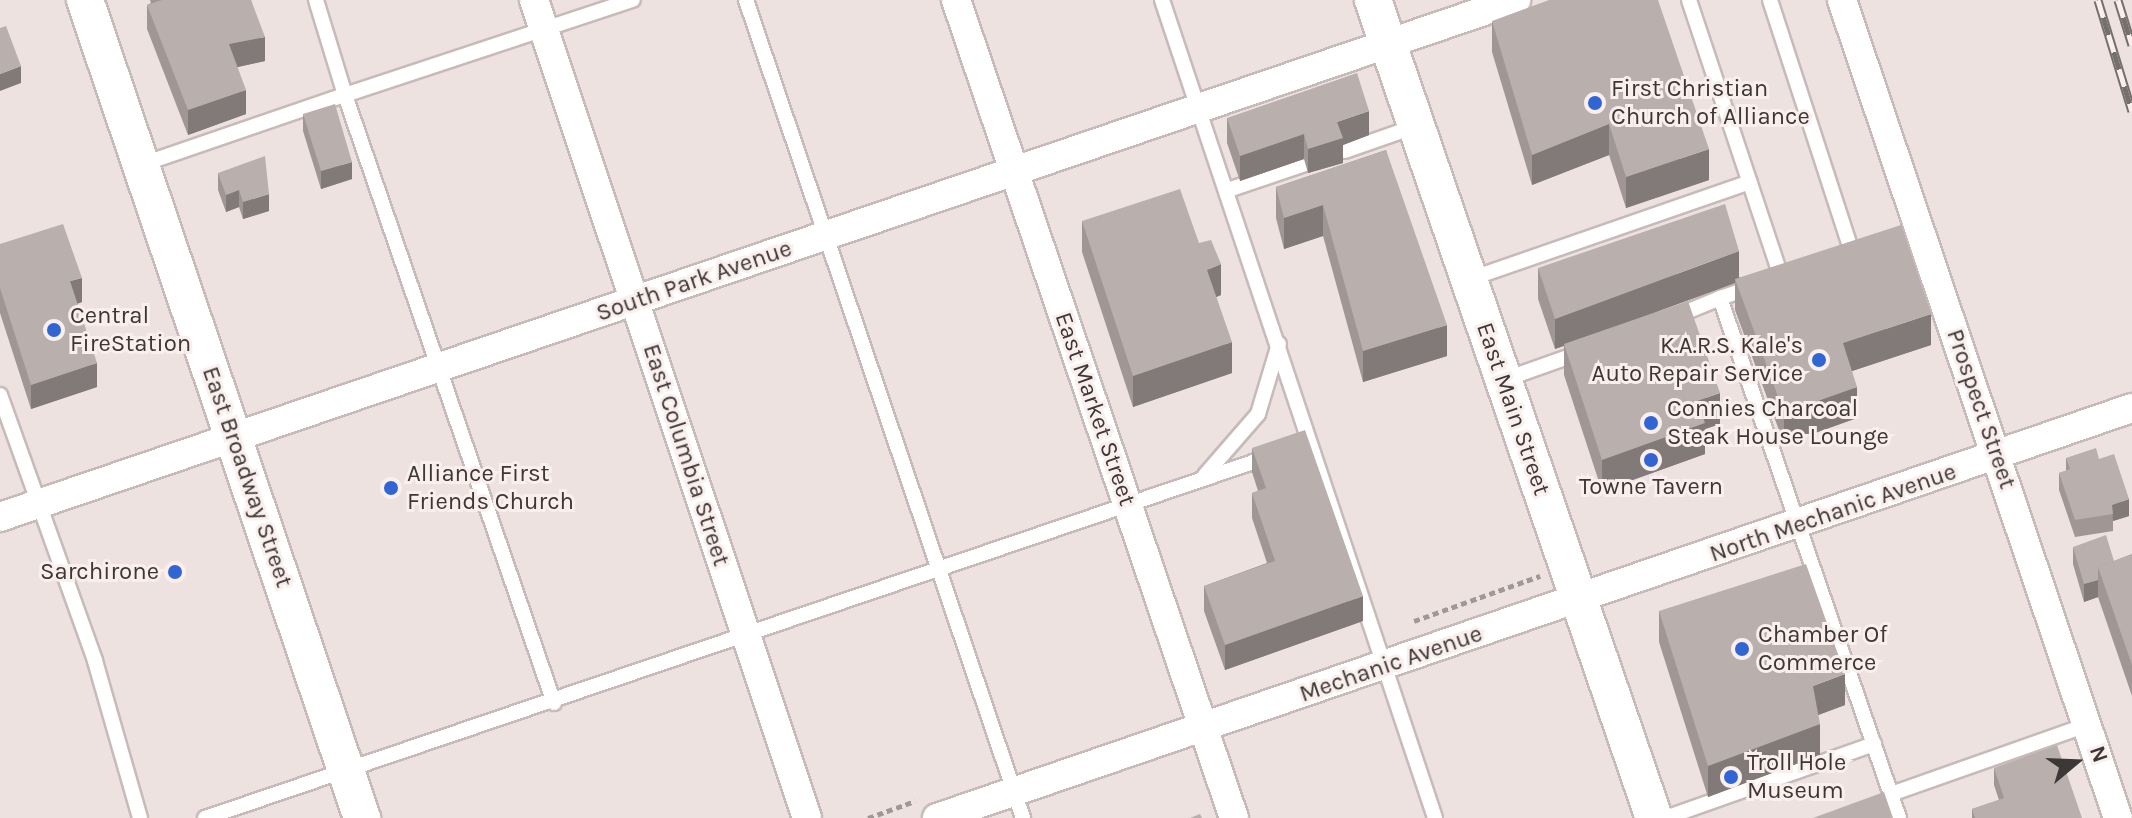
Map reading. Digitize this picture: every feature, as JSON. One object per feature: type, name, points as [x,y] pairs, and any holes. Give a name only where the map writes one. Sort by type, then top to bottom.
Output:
[{"type":"street","name":"East Broadway Street","points":[[85,0],[362,818]]},
{"type":"street","name":"East Columbia Street","points":[[534,0],[807,818]]},
{"type":"street","name":"East Market Street","points":[[956,0],[1234,818]]},
{"type":"street","name":"East Main Street","points":[[1373,0],[1654,818]]},
{"type":"street","name":"South Park Avenue","points":[[0,517],[1516,0]]},
{"type":"street","name":"Prospect Street","points":[[1842,0],[1915,235],[1997,456],[2118,818]]},
{"type":"street","name":"North Mechanic Avenue","points":[[1579,600],[2132,408]]},
{"type":"street","name":"Mechanic Avenue","points":[[937,818],[1018,805],[1204,729],[1579,600]]},
{"type":"lane","points":[[316,0],[436,369],[554,703]]},
{"type":"lane","points":[[139,165],[633,0]]},
{"type":"lane","points":[[746,0],[1018,805]]},
{"type":"lane","points":[[1162,0],[1314,441],[1435,818]]},
{"type":"lane","points":[[1665,321],[1788,275],[1750,182],[1689,0]]},
{"type":"lane","points":[[1770,0],[1853,255]]},
{"type":"lane","points":[[1345,151],[1417,126]]},
{"type":"lane","points":[[1228,190],[1311,162]]},
{"type":"lane","points":[[1469,279],[1750,182]]},
{"type":"lane","points":[[1720,298],[1899,818]]},
{"type":"lane","points":[[1199,481],[1258,414],[1280,342]]},
{"type":"lane","points":[[1503,380],[1592,348]]},
{"type":"lane","points":[[0,395],[95,661],[140,818]]},
{"type":"lane","points":[[205,818],[554,703],[745,634],[1314,441]]},
{"type":"lane","points":[[1891,794],[2087,725]]},
{"type":"lane","points":[[1665,818],[1874,744]]},
{"type":"building","points":[[162,0],[251,0],[265,37],[229,44],[246,90],[188,110],[147,5]]},
{"type":"building","name":"First Christian Church of Alliance","points":[[1549,0],[1658,0],[1709,149],[1626,177],[1609,124],[1532,155],[1492,21]]},
{"type":"building","points":[[6,26],[21,66],[0,74],[0,28]]},
{"type":"building","points":[[1357,73],[1369,111],[1337,122],[1343,138],[1308,149],[1304,134],[1240,156],[1227,118]]},
{"type":"building","points":[[335,104],[352,162],[321,171],[303,114]]},
{"type":"building","points":[[1386,150],[1447,325],[1363,351],[1323,205],[1284,218],[1276,187]]},
{"type":"building","points":[[265,156],[269,194],[243,202],[239,190],[226,195],[218,173]]},
{"type":"building","points":[[1180,189],[1199,243],[1211,240],[1221,264],[1207,270],[1232,342],[1133,376],[1082,221]]},
{"type":"building","points":[[1725,204],[1739,251],[1555,319],[1538,268]]},
{"type":"building","points":[[63,224],[82,278],[70,281],[97,363],[31,385],[0,288],[0,244]]},
{"type":"building","name":"K.A.R.S. Kale's Auto Repair Service","points":[[1901,225],[1931,314],[1843,343],[1857,387],[1784,413],[1735,279]]},
{"type":"building","points":[[1688,301],[1720,393],[1697,401],[1705,423],[1602,460],[1564,344]]},
{"type":"building","points":[[1305,430],[1363,596],[1225,645],[1204,586],[1275,561],[1252,493],[1266,488],[1252,448]]},
{"type":"building","points":[[2096,448],[2099,459],[2114,454],[2129,499],[2112,505],[2113,514],[2075,520],[2059,473],[2070,469],[2066,458]]},
{"type":"building","points":[[2106,535],[2114,561],[2098,567],[2098,580],[2084,584],[2073,547]]},
{"type":"building","points":[[2132,554],[2132,665],[2098,567]]},
{"type":"building","points":[[1806,564],[1845,674],[1813,686],[1820,724],[1708,766],[1659,611]]},
{"type":"building","points":[[2057,745],[2082,818],[1975,818],[1972,809],[2004,798],[1994,768]]},
{"type":"building","points":[[1884,792],[1893,818],[1813,818]]},
{"type":"railway","points":[[2098,0],[2132,111]]},
{"type":"railway","points":[[2118,0],[2132,45]]},
{"type":"place","name":"First Christian Church of Alliance","points":[[1595,103]]},
{"type":"place","name":"Central FireStation","points":[[54,330]]},
{"type":"place","name":"K.A.R.S. Kale's Auto Repair Service","points":[[1819,360]]},
{"type":"place","name":"Connies Charcoal Steak House Lounge","points":[[1651,423]]},
{"type":"place","name":"Towne Tavern","points":[[1651,460]]},
{"type":"place","name":"Alliance First Friends Church","points":[[391,488]]},
{"type":"place","name":"Sarchirone","points":[[175,572]]},
{"type":"place","name":"Chamber Of Commerce","points":[[1742,649]]},
{"type":"place","name":"Troll Hole Museum","points":[[1731,777]]}]
